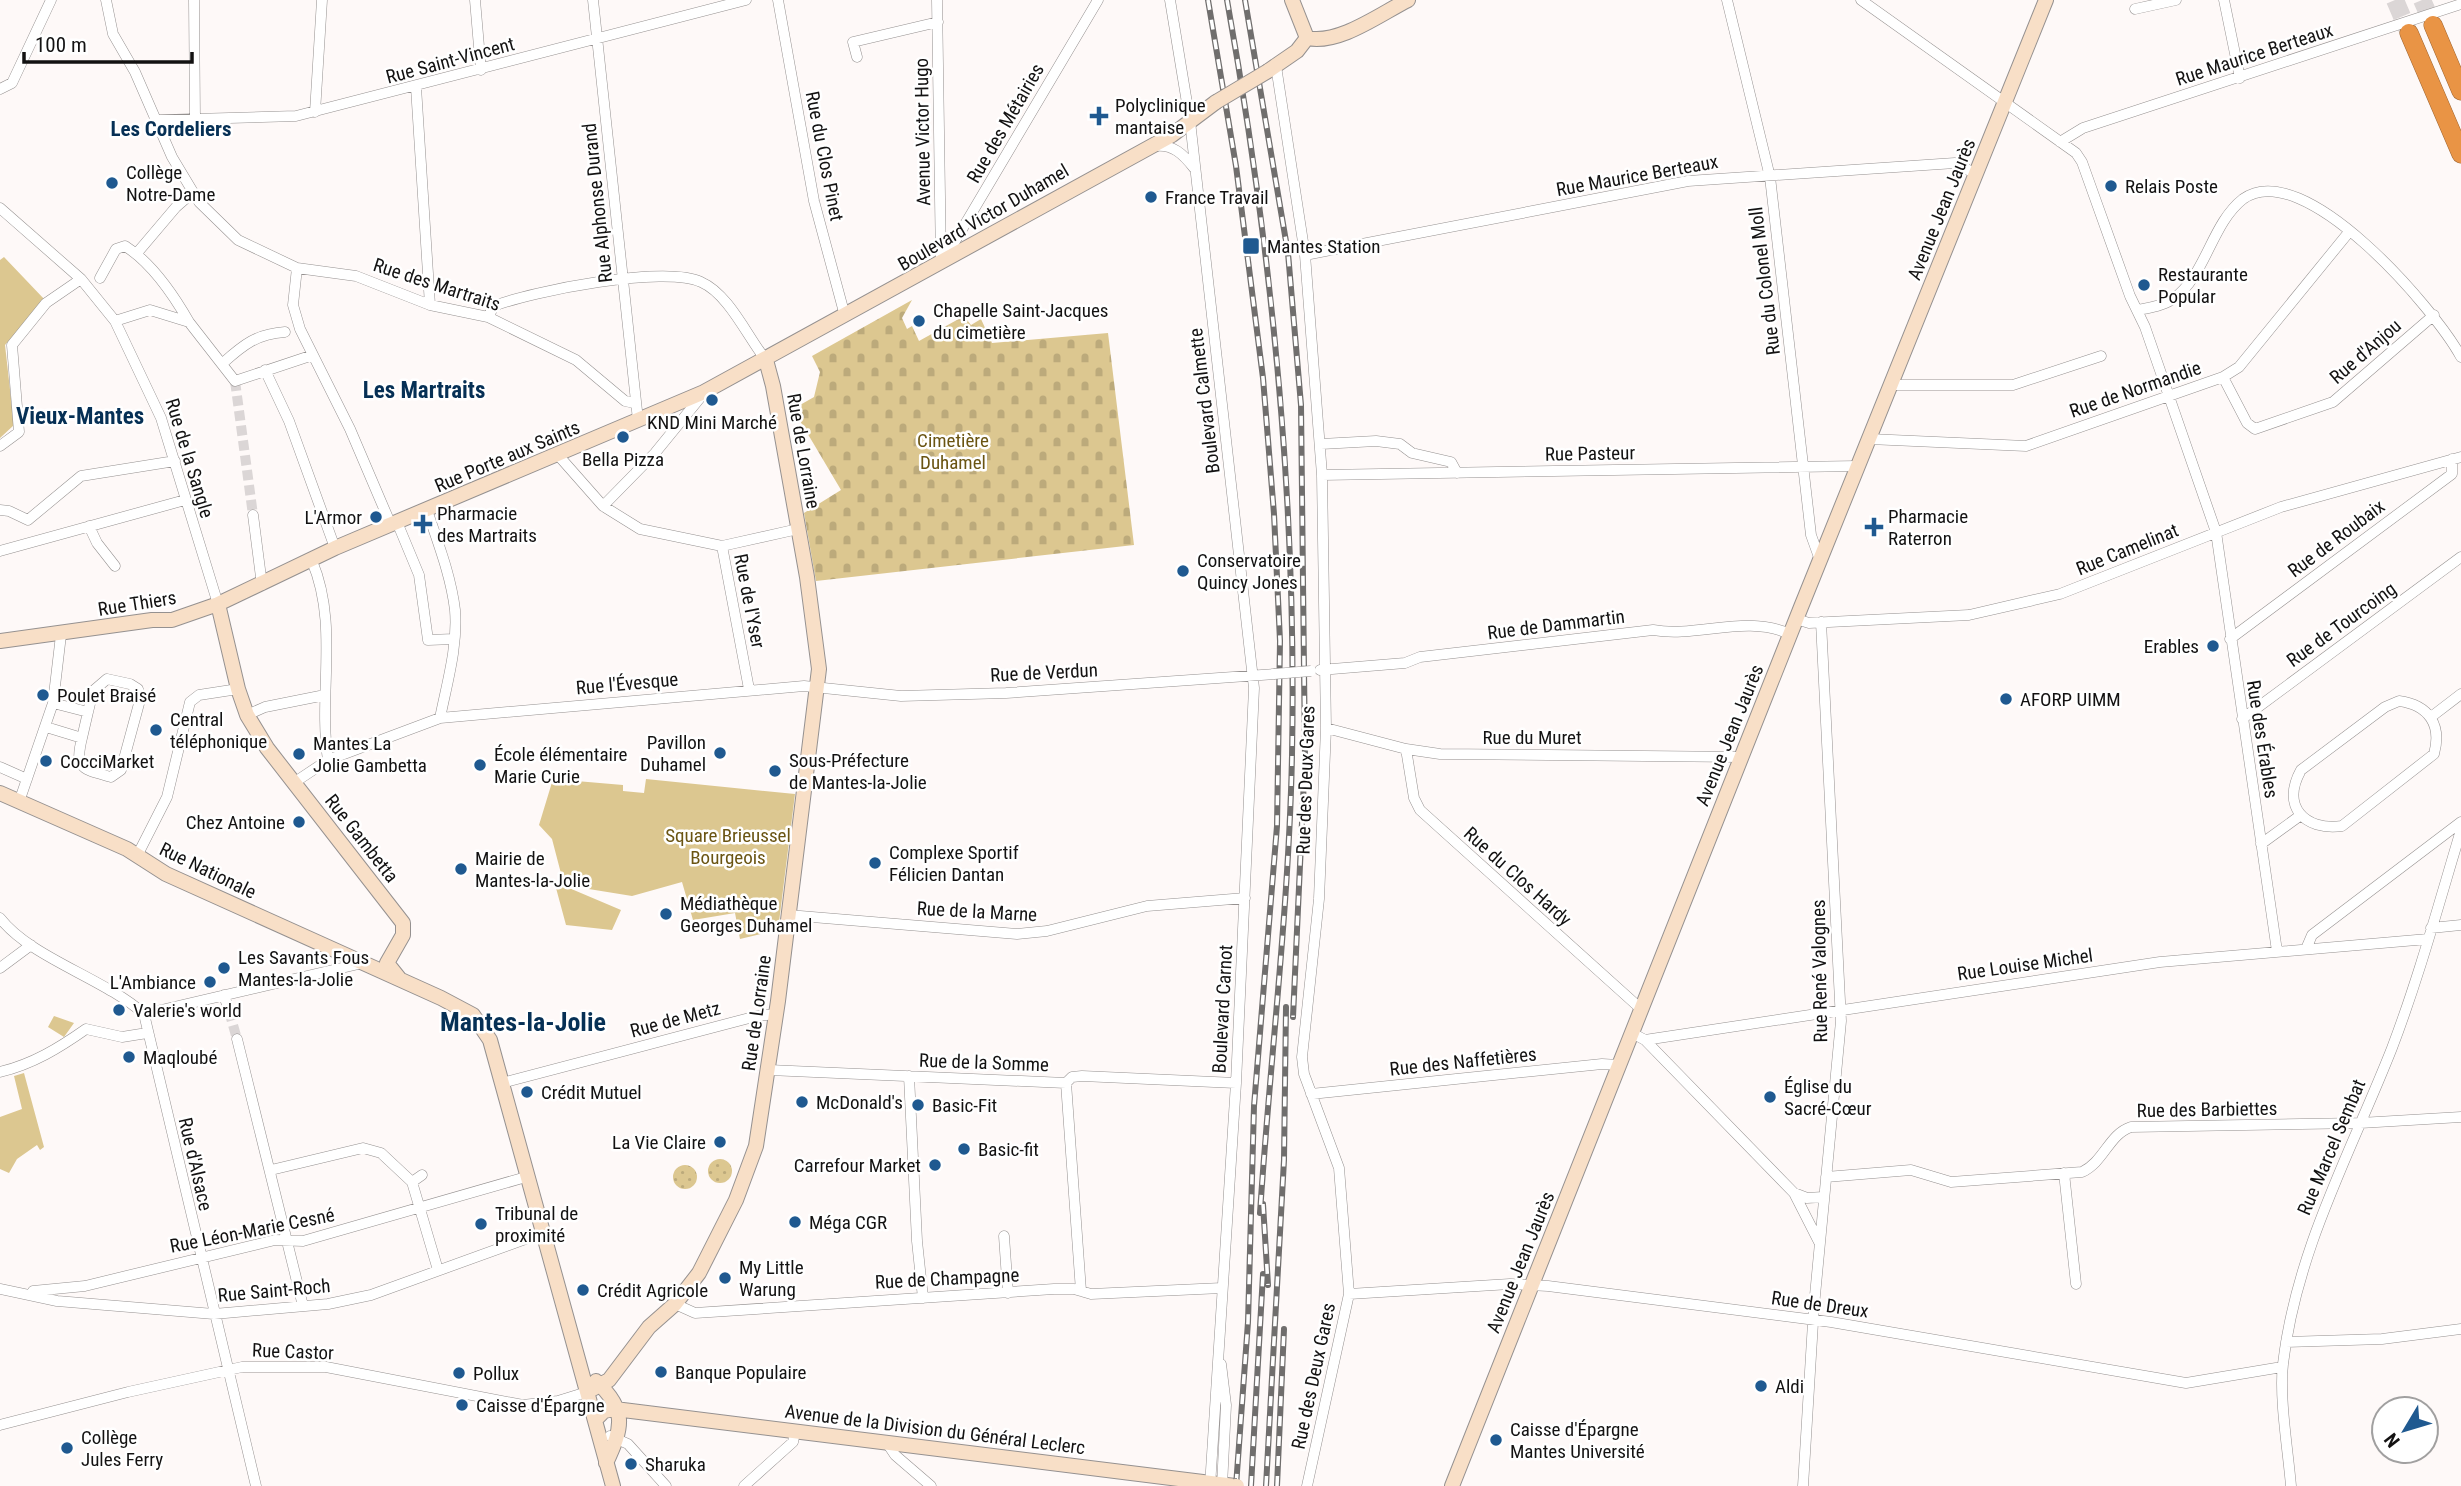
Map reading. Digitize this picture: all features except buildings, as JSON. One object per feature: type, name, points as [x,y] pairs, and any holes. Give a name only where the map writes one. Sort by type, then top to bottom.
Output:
[{"type":"highway","points":[[2433,25],[2461,91]]},
{"type":"highway","points":[[2409,33],[2461,154]]},
{"type":"main road","points":[[1292,0],[1305,31],[1316,40],[1334,36],[1408,0]]},
{"type":"main road","points":[[1301,0],[1305,31]]},
{"type":"main road","name":"Avenue Jean Jaurès","points":[[1452,1486],[1619,1065],[1638,1036],[1641,1009],[2046,0]]},
{"type":"main road","name":"Boulevard Victor Duhamel","points":[[766,360],[1151,146],[1297,51],[1305,31]]},
{"type":"main road","name":"Rue Porte aux Saints","points":[[262,585],[335,548],[705,392],[766,360]]},
{"type":"main road","name":"Rue de Lorraine","points":[[587,1392],[614,1400],[649,1327],[676,1304],[711,1252],[746,1176],[755,1146],[769,1070],[819,669],[774,386],[766,360]]},
{"type":"main road","name":"Rue Thiers","points":[[0,641],[61,635],[152,620],[172,620],[262,585]]},
{"type":"main road","name":"Rue Gambetta","points":[[218,604],[238,689],[247,715],[267,748],[403,923],[402,935],[387,963]]},
{"type":"main road","name":"Rue Nationale","points":[[0,793],[138,856],[166,874],[400,979],[473,1016],[490,1040],[609,1478]]},
{"type":"main road","points":[[366,964],[387,963],[400,979]]},
{"type":"main road","points":[[578,1362],[614,1400],[618,1439],[609,1478]]},
{"type":"main road","name":"Avenue de la Division du Général Leclerc","points":[[596,1426],[606,1423],[614,1400],[795,1432],[1223,1485]]},
{"type":"street","points":[[0,89],[12,83],[51,0]]},
{"type":"street","name":"Rue des Martraits","points":[[106,0],[113,34],[158,120],[172,157],[192,193],[238,240],[297,268],[356,276],[430,305],[488,317],[576,360],[625,401],[634,402]]},
{"type":"street","points":[[194,0],[195,119]]},
{"type":"street","points":[[315,112],[322,0]]},
{"type":"street","points":[[475,0],[481,70]]},
{"type":"street","name":"Rue Alphonse Durand","points":[[593,0],[638,420]]},
{"type":"street","name":"Rue Saint-Vincent","points":[[158,120],[296,116],[746,0]]},
{"type":"street","name":"Rue du Clos Pinet","points":[[778,0],[814,201],[845,316]]},
{"type":"street","name":"Avenue Victor Hugo","points":[[937,0],[941,264]]},
{"type":"street","name":"Rue des Métairies","points":[[941,264],[1098,0]]},
{"type":"street","name":"Boulevard Calmette","points":[[1170,0],[1190,121],[1253,676]]},
{"type":"street","name":"Rue du Colonel Moll","points":[[1727,0],[1770,177],[1811,535],[1820,560]]},
{"type":"street","name":"Rue des Érables","points":[[1861,0],[2076,153],[2082,162],[2169,395],[2216,532],[2277,951]]},
{"type":"street","points":[[2135,9],[2176,0]]},
{"type":"street","points":[[2224,0],[2240,78]]},
{"type":"street","name":"Rue Maurice Berteaux","points":[[2060,142],[2083,128],[2461,4]]},
{"type":"street","points":[[857,57],[853,42],[938,22]]},
{"type":"street","name":"Rue des Deux Gares","points":[[1272,68],[1305,255],[1322,475],[1326,728],[1319,898],[1302,1057],[1311,1094],[1339,1168],[1349,1294],[1307,1486]]},
{"type":"street","points":[[416,87],[430,305]]},
{"type":"street","points":[[1151,146],[1166,145],[1194,168]]},
{"type":"street","name":"Rue Maurice Berteaux","points":[[1305,255],[1688,181],[1955,163],[1976,174]]},
{"type":"street","points":[[2137,310],[2172,300],[2186,284],[2232,209],[2250,195],[2269,191],[2286,192],[2349,232],[2396,271],[2434,315],[2461,357]]},
{"type":"street","points":[[137,253],[176,207],[192,193]]},
{"type":"street","name":"Rue de la Sangle","points":[[0,208],[81,279],[115,321],[153,398],[218,604]]},
{"type":"street","points":[[940,225],[950,230],[963,228]]},
{"type":"street","name":"Rue de Normandie","points":[[1869,439],[2026,446],[2223,377],[2239,367],[2349,232]]},
{"type":"street","points":[[100,278],[116,250],[125,246],[137,253],[176,300],[189,322],[223,363],[234,381],[313,355]]},
{"type":"street","points":[[297,268],[293,305],[313,355],[419,575],[428,640],[454,639]]},
{"type":"street","points":[[488,317],[494,306],[560,287],[674,277],[701,281],[741,322],[766,360]]},
{"type":"street","points":[[0,446],[19,432],[12,345],[46,303],[81,279]]},
{"type":"street","points":[[115,321],[150,310],[189,322]]},
{"type":"street","name":"Rue d'Anjou","points":[[2223,377],[2247,423],[2255,429],[2333,402],[2434,315]]},
{"type":"street","points":[[223,363],[248,340],[266,333],[285,332]]},
{"type":"street","points":[[1891,385],[2013,385],[2101,356]]},
{"type":"street","points":[[265,370],[289,421],[335,548]]},
{"type":"street","points":[[603,506],[640,470],[705,392]]},
{"type":"street","points":[[1321,444],[1376,440],[1400,444],[1412,453],[1451,462],[1457,474]]},
{"type":"street","name":"Rue de l'Yser","points":[[558,455],[603,506],[640,529],[722,546],[749,690]]},
{"type":"street","name":"Rue Camelinat","points":[[1796,619],[1806,623],[1969,615],[2060,594],[2216,532],[2344,487],[2457,458]]},
{"type":"street","name":"Rue de Roubaix","points":[[2230,639],[2452,474],[2457,458]]},
{"type":"street","points":[[0,510],[9,510],[28,520],[81,477],[175,461]]},
{"type":"street","name":"Rue Pasteur","points":[[1322,475],[1858,466]]},
{"type":"street","points":[[0,551],[185,500]]},
{"type":"street","points":[[427,510],[446,566],[455,611],[454,639],[440,718]]},
{"type":"street","points":[[253,515],[262,585]]},
{"type":"street","points":[[89,526],[97,543],[115,566]]},
{"type":"street","points":[[722,546],[798,529]]},
{"type":"street","name":"Rue de Tourcoing","points":[[2242,719],[2461,557]]},
{"type":"street","points":[[312,561],[326,604],[324,734],[328,760]]},
{"type":"street","name":"Rue René Valognes","points":[[1803,1486],[1819,1243],[1841,1009],[1821,622]]},
{"type":"street","name":"Rue de Dammartin","points":[[1311,671],[1405,663],[1420,657],[1653,630],[1665,632],[1720,625],[1765,626],[1790,634]]},
{"type":"street","points":[[19,802],[53,703],[61,635]]},
{"type":"street","name":"Rue de Verdun","points":[[817,688],[901,696],[1006,693],[1311,671]]},
{"type":"street","name":"Boulevard Carnot","points":[[1223,1485],[1218,1343],[1236,1083],[1253,676]]},
{"type":"street","points":[[107,679],[130,684],[138,689],[140,700],[117,775],[111,777],[85,769],[77,756],[88,712],[93,691],[107,679]]},
{"type":"street","name":"Rue l'Évesque","points":[[295,782],[328,760],[440,718],[749,690],[817,688]]},
{"type":"street","points":[[138,856],[167,797],[190,702],[199,695],[238,689]]},
{"type":"street","points":[[2431,717],[2461,694]]},
{"type":"street","points":[[247,715],[265,708],[326,695]]},
{"type":"street","points":[[2399,701],[2413,703],[2431,717],[2437,727],[2438,742],[2434,754],[2425,764],[2342,825],[2324,828],[2309,823],[2301,815],[2293,797],[2294,782],[2301,770],[2364,723],[2399,701]]},
{"type":"street","points":[[53,703],[88,712]]},
{"type":"street","points":[[46,727],[82,738]]},
{"type":"street","name":"Rue du Muret","points":[[1326,728],[1406,749],[1440,754],[1741,757]]},
{"type":"street","name":"Rue du Clos Hardy","points":[[1406,749],[1414,798],[1420,810],[1641,1009]]},
{"type":"street","points":[[0,767],[27,779]]},
{"type":"street","points":[[2261,844],[2301,815]]},
{"type":"street","points":[[2306,949],[2312,935],[2461,822]]},
{"type":"street","name":"Rue Marcel Sembat","points":[[2291,1486],[2282,1367],[2313,1236],[2392,1049],[2461,830]]},
{"type":"street","name":"Rue de la Marne","points":[[788,915],[1017,934],[1047,931],[1147,906],[1245,898]]},
{"type":"street","points":[[0,918],[31,945],[68,965],[144,1014],[366,964]]},
{"type":"street","name":"Rue Louise Michel","points":[[1638,1036],[2160,962],[2306,949],[2429,934],[2461,925]]},
{"type":"street","points":[[0,968],[31,945]]},
{"type":"street","points":[[224,995],[229,1012]]},
{"type":"street","name":"Rue d'Alsace","points":[[144,1014],[256,1486]]},
{"type":"street","name":"Rue de Metz","points":[[502,1083],[757,1016],[776,1014]]},
{"type":"street","points":[[0,1072],[18,1068],[62,1047],[86,1029],[122,1037],[147,1033]]},
{"type":"street","points":[[1638,1036],[1794,1193],[1819,1243]]},
{"type":"street","points":[[237,1038],[291,1242],[303,1306]]},
{"type":"street","name":"Rue des Naffetières","points":[[1311,1094],[1602,1064],[1619,1065]]},
{"type":"street","name":"Rue de la Somme","points":[[769,1070],[1066,1083],[1072,1077],[1082,1076],[1236,1083]]},
{"type":"street","points":[[909,1076],[917,1241],[923,1298]]},
{"type":"street","points":[[1066,1083],[1081,1291]]},
{"type":"street","name":"Rue des Barbiettes","points":[[1826,1177],[1911,1170],[1951,1182],[2082,1172],[2094,1167],[2121,1130],[2131,1127],[2360,1123],[2461,1116]]},
{"type":"street","points":[[271,1170],[350,1151],[373,1149],[407,1175],[412,1182],[439,1270]]},
{"type":"street","points":[[2064,1173],[2076,1284]]},
{"type":"street","points":[[412,1182],[422,1175]]},
{"type":"street","name":"Rue Léon-Marie Cesné","points":[[22,1292],[85,1286],[200,1256],[275,1240],[291,1242],[422,1208],[526,1177]]},
{"type":"street","points":[[1794,1193],[1807,1199],[1823,1197]]},
{"type":"street","name":"Rue Saint-Roch","points":[[0,1289],[57,1301],[214,1314],[303,1306],[371,1295],[542,1233]]},
{"type":"street","points":[[1004,1236],[1008,1293]]},
{"type":"street","name":"Rue de Dreux","points":[[1349,1294],[1532,1285],[1813,1320],[2186,1383],[2282,1367]]},
{"type":"street","name":"Rue de Champagne","points":[[676,1304],[695,1313],[1074,1289],[1091,1294],[1222,1288]]},
{"type":"street","points":[[2286,1342],[2382,1339],[2461,1329]]},
{"type":"street","name":"Rue Castor","points":[[0,1426],[227,1368],[326,1367],[523,1405],[558,1401],[587,1392]]},
{"type":"street","points":[[596,1426],[628,1444],[666,1486]]},
{"type":"street","points":[[744,1486],[793,1442],[795,1432]]},
{"type":"street","points":[[887,1443],[895,1455],[932,1486]]},
{"type":"green space","points":[[4,257],[45,300],[5,345],[14,425],[0,438],[0,260]]},
{"type":"green space","name":"Cimetière Duhamel","points":[[912,300],[902,318],[907,329],[912,326],[919,341],[964,316],[971,325],[981,319],[992,343],[1108,333],[1134,545],[816,581],[804,513],[841,490],[793,409],[814,397],[820,372],[812,356]]},
{"type":"green space","name":"Square Brieussel Bourgeois","points":[[553,779],[623,785],[623,791],[644,793],[646,779],[795,794],[778,930],[740,939],[735,913],[693,920],[682,882],[632,896],[564,885],[552,839],[539,825]]},
{"type":"green space","points":[[562,885],[621,910],[612,930],[566,925],[556,888]]},
{"type":"green space","points":[[54,1016],[74,1023],[64,1037],[48,1027]]},
{"type":"green space","points":[[24,1073],[44,1147],[40,1150],[37,1145],[17,1159],[9,1173],[0,1169],[0,1117],[22,1109],[14,1076]]},
{"type":"green space","points":[[720,1159],[729,1162],[732,1171],[729,1180],[720,1183],[711,1180],[708,1171],[711,1162]]},
{"type":"green space","points":[[680,1165],[690,1165],[697,1172],[697,1182],[690,1189],[680,1189],[673,1182],[673,1172]]},
{"type":"tunnel","points":[[2395,0],[2409,33]]},
{"type":"tunnel","points":[[2422,0],[2433,25]]},
{"type":"tunnel","points":[[235,381],[253,515]]},
{"type":"tunnel","points":[[229,1011],[237,1039]]},
{"type":"railway","points":[[1208,0],[1236,166],[1263,378],[1274,514],[1280,641],[1277,826],[1254,1106],[1248,1322],[1236,1486]]},
{"type":"railway","points":[[1227,0],[1269,282],[1290,565],[1290,812],[1260,1213]]},
{"type":"railway","points":[[1245,0],[1288,253],[1301,405],[1305,757],[1293,1017]]},
{"type":"railway","points":[[1266,1486],[1284,1160],[1286,1007]]},
{"type":"railway","points":[[1263,1204],[1268,1285]]},
{"type":"railway","points":[[1251,1486],[1263,1274]]},
{"type":"railway","points":[[1277,1486],[1284,1329]]},
{"type":"place","name":"Polyclinique mantaise","points":[[1099,116]]},
{"type":"place","name":"Collège Notre-Dame","points":[[112,183]]},
{"type":"place","name":"Relais Poste","points":[[2111,186]]},
{"type":"place","name":"France Travail","points":[[1151,197]]},
{"type":"place","name":"Mantes Station","points":[[1251,246]]},
{"type":"place","name":"Restaurante Popular","points":[[2144,285]]},
{"type":"place","name":"Chapelle Saint-Jacques du cimetière","points":[[919,321]]},
{"type":"place","name":"KND Mini Marché","points":[[712,400]]},
{"type":"place","name":"Bella Pizza","points":[[623,437]]},
{"type":"place","name":"L'Armor","points":[[376,517]]},
{"type":"place","name":"Pharmacie des Martraits","points":[[423,524]]},
{"type":"place","name":"Pharmacie Raterron","points":[[1874,527]]},
{"type":"place","name":"Conservatoire Quincy Jones","points":[[1183,571]]},
{"type":"place","name":"Erables","points":[[2213,646]]},
{"type":"place","name":"Poulet Braisé","points":[[43,695]]},
{"type":"place","name":"AFORP UIMM","points":[[2006,699]]},
{"type":"place","name":"Central téléphonique","points":[[156,730]]},
{"type":"place","name":"Pavillon Duhamel","points":[[720,753]]},
{"type":"place","name":"Mantes La Jolie Gambetta","points":[[299,754]]},
{"type":"place","name":"CocciMarket","points":[[46,761]]},
{"type":"place","name":"École élémentaire Marie Curie","points":[[480,765]]},
{"type":"place","name":"Sous-Préfecture de Mantes-la-Jolie","points":[[775,771]]},
{"type":"place","name":"Chez Antoine","points":[[299,822]]},
{"type":"place","name":"Complexe Sportif Félicien Dantan","points":[[875,863]]},
{"type":"place","name":"Mairie de Mantes-la-Jolie","points":[[461,869]]},
{"type":"place","name":"Médiathèque Georges Duhamel","points":[[666,914]]},
{"type":"place","name":"Les Savants Fous Mantes-la-Jolie","points":[[224,968]]},
{"type":"place","name":"L'Ambiance","points":[[210,982]]},
{"type":"place","name":"Valerie's world","points":[[119,1010]]},
{"type":"place","name":"Maqloubé","points":[[129,1057]]},
{"type":"place","name":"Crédit Mutuel","points":[[527,1092]]},
{"type":"place","name":"Église du Sacré-Cœur","points":[[1770,1097]]},
{"type":"place","name":"McDonald's","points":[[802,1102]]},
{"type":"place","name":"Basic-Fit","points":[[918,1105]]},
{"type":"place","name":"La Vie Claire","points":[[720,1142]]},
{"type":"place","name":"Basic-fit","points":[[964,1149]]},
{"type":"place","name":"Carrefour Market","points":[[935,1165]]},
{"type":"place","name":"Méga CGR","points":[[795,1222]]},
{"type":"place","name":"Tribunal de proximité","points":[[481,1224]]},
{"type":"place","name":"My Little Warung","points":[[725,1278]]},
{"type":"place","name":"Crédit Agricole","points":[[583,1290]]},
{"type":"place","name":"Banque Populaire","points":[[661,1372]]},
{"type":"place","name":"Pollux","points":[[459,1373]]},
{"type":"place","name":"Aldi","points":[[1761,1386]]},
{"type":"place","name":"Caisse d'Épargne","points":[[462,1405]]},
{"type":"place","name":"Caisse d'Épargne Mantes Université","points":[[1496,1440]]},
{"type":"place","name":"Collège Jules Ferry","points":[[67,1448]]},
{"type":"place","name":"Sharuka","points":[[631,1464]]},
{"type":"district","name":"Les Cordeliers","points":[[171,129]]},
{"type":"district","name":"Les Martraits","points":[[424,390]]},
{"type":"district","name":"Vieux-Mantes","points":[[80,416]]},
{"type":"district","name":"Mantes-la-Jolie","points":[[523,1022]]}]
